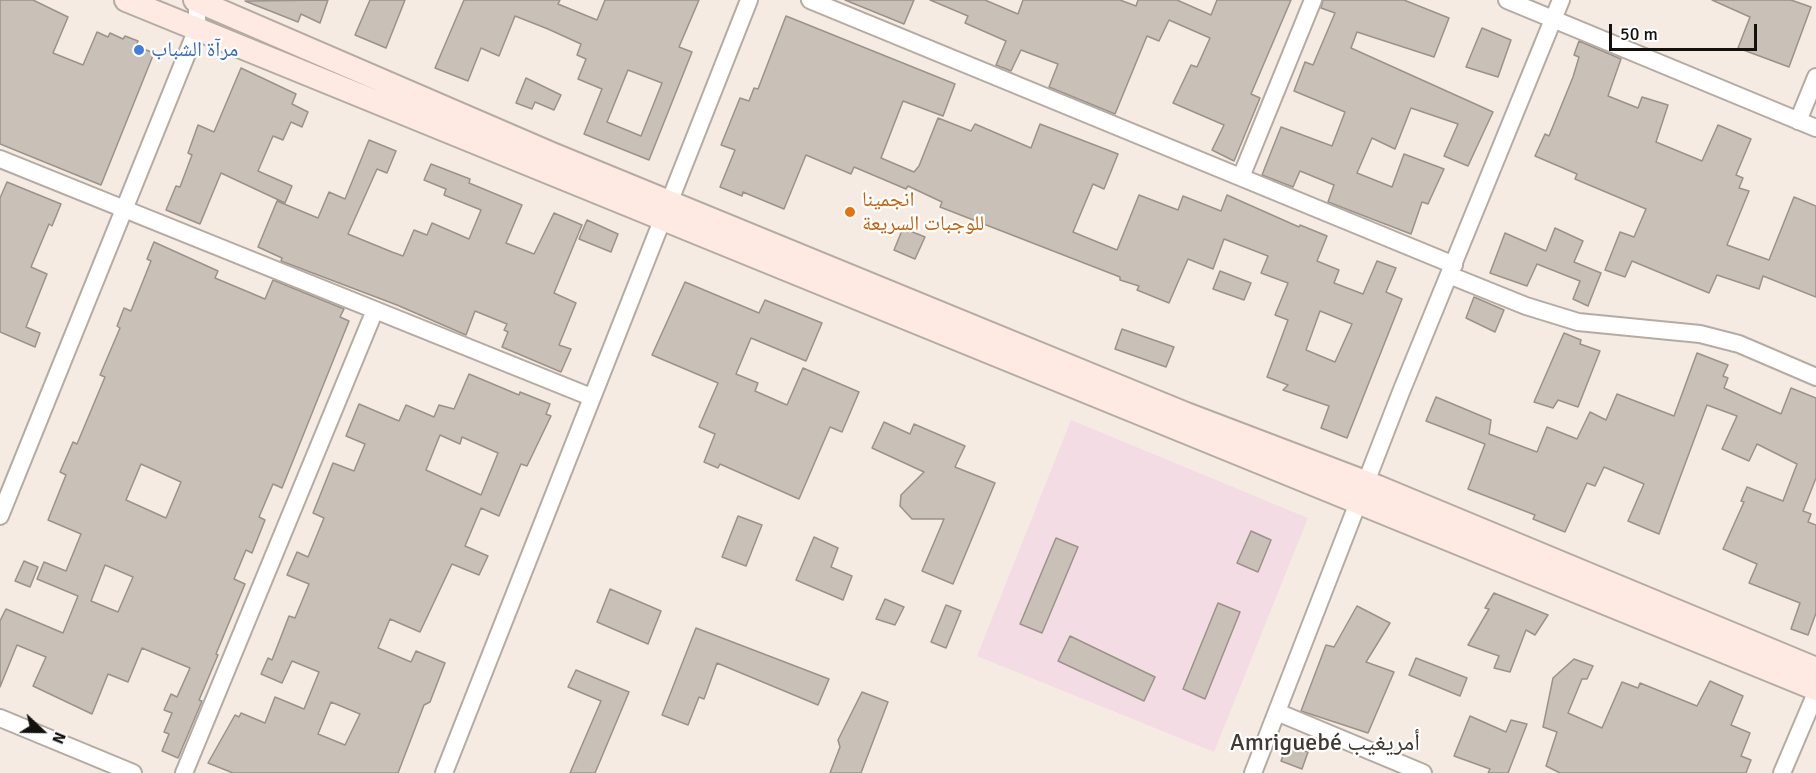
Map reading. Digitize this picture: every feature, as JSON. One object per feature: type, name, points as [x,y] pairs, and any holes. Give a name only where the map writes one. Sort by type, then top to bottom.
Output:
[{"type":"street","points":[[126,0],[667,210],[1363,493],[1816,669]]},
{"type":"street","points":[[0,516],[197,29],[196,0],[552,154],[667,210]]},
{"type":"street","points":[[444,773],[749,0]]},
{"type":"street","points":[[810,0],[1241,177],[1452,270],[1526,306],[1578,322],[1700,334],[1739,344],[1816,377]]},
{"type":"street","points":[[1241,177],[1313,0]]},
{"type":"street","points":[[1506,0],[1816,128]]},
{"type":"street","points":[[1253,773],[1561,0]]},
{"type":"street","points":[[1798,121],[1816,77]]},
{"type":"street","points":[[0,159],[591,397]]},
{"type":"street","points":[[184,773],[375,310]]},
{"type":"street","points":[[1363,493],[1816,691],[1782,773]]},
{"type":"street","points":[[1277,712],[1423,773]]},
{"type":"street","points":[[0,718],[133,773]]},
{"type":"shaded area","points":[[1071,420],[1308,518],[1214,752],[977,656]]},
{"type":"building","points":[[0,0],[33,0],[68,17],[53,53],[83,65],[97,32],[108,37],[110,33],[123,39],[125,36],[138,41],[136,46],[154,53],[101,185],[0,144]]},
{"type":"building","points":[[328,0],[320,23],[301,14],[298,22],[245,1]]},
{"type":"building","points":[[370,0],[405,0],[386,48],[355,35]]},
{"type":"building","points":[[464,0],[560,0],[558,4],[597,20],[605,0],[699,0],[679,47],[692,52],[649,160],[584,134],[602,89],[578,79],[586,59],[577,55],[581,44],[548,29],[515,16],[499,56],[481,48],[468,81],[435,68]],"holes":[[[628,70],[662,83],[641,136],[607,122]]]},
{"type":"building","points":[[845,0],[914,0],[904,24]]},
{"type":"building","points":[[930,0],[985,0],[1018,14],[1023,0],[1120,0],[1136,6],[1138,0],[1177,0],[1211,15],[1217,0],[1291,0],[1251,94],[1260,98],[1234,161],[1212,150],[1224,125],[1173,103],[1191,65],[1197,67],[1210,38],[1169,20],[1159,41],[1147,36],[1115,114],[1049,87],[1058,64],[1021,50],[1011,71],[996,65],[1006,41],[965,23],[968,16]]},
{"type":"building","points":[[1323,0],[1404,0],[1449,18],[1434,57],[1357,32],[1351,48],[1493,112],[1468,166],[1444,156],[1458,124],[1411,108],[1395,149],[1372,138],[1357,173],[1392,187],[1404,154],[1444,169],[1428,204],[1422,202],[1411,234],[1328,202],[1334,185],[1300,171],[1293,187],[1262,175],[1281,127],[1332,146],[1345,112],[1294,91],[1305,62],[1313,65],[1335,13],[1321,8]]},
{"type":"building","points":[[1712,0],[1791,0],[1811,7],[1789,67],[1738,48],[1750,17]]},
{"type":"building","points":[[786,16],[955,84],[943,116],[903,101],[881,158],[914,172],[919,166],[938,118],[971,131],[975,124],[1031,148],[1040,124],[1118,154],[1104,189],[1093,184],[1073,232],[1117,250],[1139,195],[1178,210],[1183,196],[1221,211],[1227,195],[1299,227],[1300,225],[1327,236],[1317,261],[1339,270],[1334,283],[1363,294],[1377,261],[1396,268],[1386,292],[1402,299],[1347,438],[1321,428],[1329,406],[1283,390],[1288,385],[1267,377],[1288,320],[1275,315],[1288,283],[1261,273],[1268,256],[1224,239],[1213,269],[1188,259],[1169,303],[1137,290],[1139,286],[1120,280],[1120,277],[940,207],[942,202],[908,186],[906,189],[854,167],[851,174],[806,155],[784,209],[743,192],[742,196],[720,187],[735,150],[721,145],[740,98],[749,101],[754,88],[758,89]],"holes":[[[1320,311],[1352,324],[1335,362],[1306,350]]]},
{"type":"building","points":[[1482,28],[1511,40],[1498,77],[1466,67]]},
{"type":"building","points":[[1579,41],[1621,59],[1608,96],[1638,108],[1642,97],[1668,105],[1656,142],[1702,161],[1718,125],[1751,139],[1736,175],[1743,178],[1739,188],[1749,191],[1727,245],[1769,260],[1794,197],[1816,206],[1816,297],[1763,276],[1759,289],[1717,275],[1709,293],[1632,261],[1625,277],[1605,270],[1620,232],[1634,237],[1646,209],[1575,179],[1577,174],[1535,156],[1545,134],[1549,136],[1573,77],[1579,57],[1574,55]]},
{"type":"building","points":[[241,68],[296,94],[292,104],[308,112],[302,127],[291,122],[283,140],[273,136],[258,171],[292,186],[285,203],[221,173],[200,224],[166,210],[176,186],[180,187],[192,155],[188,153],[198,125],[214,132]]},
{"type":"building","points":[[526,78],[561,95],[554,110],[535,102],[532,109],[516,103]]},
{"type":"building","points":[[369,140],[396,151],[387,173],[377,169],[348,234],[392,252],[403,256],[414,230],[427,235],[432,223],[469,239],[481,210],[444,195],[446,189],[424,180],[431,164],[470,179],[469,183],[522,205],[506,243],[534,254],[554,213],[582,225],[554,293],[576,303],[559,345],[571,349],[561,372],[502,347],[508,332],[504,330],[507,324],[475,311],[466,335],[397,305],[281,261],[282,258],[258,247],[277,201],[318,218],[329,192],[345,199]]},
{"type":"building","points":[[7,182],[61,204],[52,226],[49,224],[31,267],[47,274],[26,327],[40,333],[35,347],[0,332],[0,198]]},
{"type":"building","points":[[587,220],[618,234],[611,252],[579,239]]},
{"type":"building","points":[[903,228],[925,237],[915,259],[894,250]]},
{"type":"building","points":[[1555,228],[1583,241],[1574,262],[1601,273],[1588,306],[1573,299],[1580,281],[1537,264],[1527,286],[1490,273],[1505,233],[1546,251]]},
{"type":"building","points":[[154,242],[218,271],[215,278],[265,299],[273,280],[344,309],[340,317],[349,321],[282,488],[273,484],[259,517],[265,520],[252,553],[246,550],[234,579],[245,584],[199,700],[202,701],[178,758],[162,751],[169,734],[164,732],[172,713],[164,710],[171,694],[177,697],[190,668],[142,648],[128,682],[108,674],[92,714],[33,686],[46,657],[17,645],[0,687],[0,621],[6,609],[63,633],[78,596],[37,579],[44,562],[66,571],[81,534],[48,520],[66,475],[60,472],[73,442],[77,444],[105,377],[100,375],[120,328],[117,326],[124,308],[131,311],[151,261],[147,259]],"holes":[[[141,464],[181,482],[166,518],[126,500]],[[105,565],[133,577],[118,612],[91,601]]]},
{"type":"building","points":[[1220,271],[1251,283],[1244,300],[1213,289]]},
{"type":"building","points":[[685,282],[759,313],[765,300],[822,323],[806,361],[751,338],[736,374],[758,383],[755,391],[787,405],[803,368],[859,392],[842,432],[830,427],[799,499],[720,464],[718,468],[704,462],[715,434],[699,427],[718,383],[652,355]]},
{"type":"building","points":[[1474,297],[1504,310],[1495,332],[1466,318]]},
{"type":"building","points":[[1122,329],[1174,347],[1166,367],[1115,349]]},
{"type":"building","points":[[1564,333],[1581,340],[1580,344],[1600,351],[1578,407],[1558,400],[1553,408],[1534,402]]},
{"type":"building","points":[[1697,353],[1728,365],[1723,376],[1728,378],[1724,388],[1781,414],[1791,388],[1816,398],[1816,478],[1803,511],[1811,514],[1808,522],[1816,525],[1816,613],[1808,635],[1791,629],[1800,603],[1749,583],[1757,564],[1723,549],[1744,502],[1741,501],[1747,487],[1783,501],[1797,464],[1757,444],[1749,461],[1722,449],[1737,416],[1707,405],[1659,534],[1628,521],[1644,484],[1604,467],[1595,486],[1587,483],[1565,532],[1533,519],[1535,515],[1468,489],[1485,444],[1426,421],[1436,397],[1491,420],[1489,434],[1537,452],[1547,427],[1577,439],[1590,412],[1606,420],[1617,394],[1674,416]]},
{"type":"building","points":[[469,374],[519,395],[520,392],[550,404],[546,414],[551,416],[527,466],[521,464],[499,516],[481,508],[465,546],[488,556],[479,575],[452,564],[420,632],[390,619],[378,648],[411,662],[416,651],[445,663],[430,702],[424,705],[398,773],[233,773],[208,763],[235,715],[239,717],[241,713],[265,723],[275,697],[304,709],[319,672],[292,661],[282,683],[261,674],[268,658],[272,660],[289,616],[295,618],[309,584],[287,575],[297,552],[308,557],[324,518],[313,513],[333,463],[354,471],[365,444],[346,436],[359,404],[399,421],[406,405],[434,417],[439,405],[454,409]],"holes":[[[440,435],[460,444],[462,437],[498,453],[481,495],[426,470]],[[331,702],[360,714],[345,745],[318,734]]]},
{"type":"building","points":[[884,422],[910,434],[914,424],[965,446],[955,467],[995,483],[953,584],[922,571],[944,519],[912,519],[900,506],[901,495],[924,472],[872,448]]},
{"type":"building","points":[[738,516],[762,525],[746,566],[722,557]]},
{"type":"building","points":[[1251,531],[1271,540],[1258,572],[1237,563]]},
{"type":"building","points":[[814,537],[838,548],[831,567],[852,576],[843,600],[796,580]]},
{"type":"building","points":[[1056,538],[1078,547],[1042,633],[1020,624]]},
{"type":"building","points":[[24,561],[38,567],[30,587],[15,581]]},
{"type":"building","points":[[610,589],[661,611],[648,644],[597,622]]},
{"type":"building","points":[[1494,593],[1548,615],[1535,635],[1526,630],[1510,672],[1494,668],[1499,656],[1468,645],[1489,609],[1485,608]]},
{"type":"building","points":[[885,599],[904,607],[895,625],[876,619]]},
{"type":"building","points":[[1218,603],[1240,612],[1205,699],[1183,689]]},
{"type":"building","points":[[946,605],[961,611],[946,648],[931,642]]},
{"type":"building","points":[[1357,606],[1390,623],[1366,662],[1394,672],[1368,733],[1301,711],[1326,645],[1334,647]]},
{"type":"building","points":[[696,628],[829,679],[818,705],[717,663],[704,699],[699,697],[688,725],[662,715]]},
{"type":"building","points":[[1070,636],[1155,677],[1144,701],[1058,661]]},
{"type":"building","points":[[1416,658],[1467,678],[1460,696],[1409,675]]},
{"type":"building","points":[[1574,659],[1593,666],[1587,679],[1582,679],[1568,713],[1602,728],[1622,682],[1638,688],[1640,683],[1697,706],[1710,681],[1743,696],[1731,725],[1750,733],[1741,756],[1751,760],[1746,773],[1560,773],[1546,766],[1557,732],[1543,727],[1553,678]]},
{"type":"building","points":[[576,670],[629,692],[595,773],[570,773],[601,701],[568,687]]},
{"type":"building","points":[[862,692],[888,702],[861,773],[830,773],[840,747],[838,740]]},
{"type":"building","points":[[1470,716],[1506,732],[1511,720],[1527,724],[1508,773],[1488,773],[1490,769],[1454,756]]},
{"type":"building","points":[[1287,745],[1308,752],[1302,769],[1281,761]]},
{"type":"place","name":"مرآة الشباب","points":[[139,50]]},
{"type":"place","name":"انجمينا للوجبات السريعة","points":[[850,212]]},
{"type":"district","name":"Amriguebé أمريغيب","points":[[1325,744]]}]
